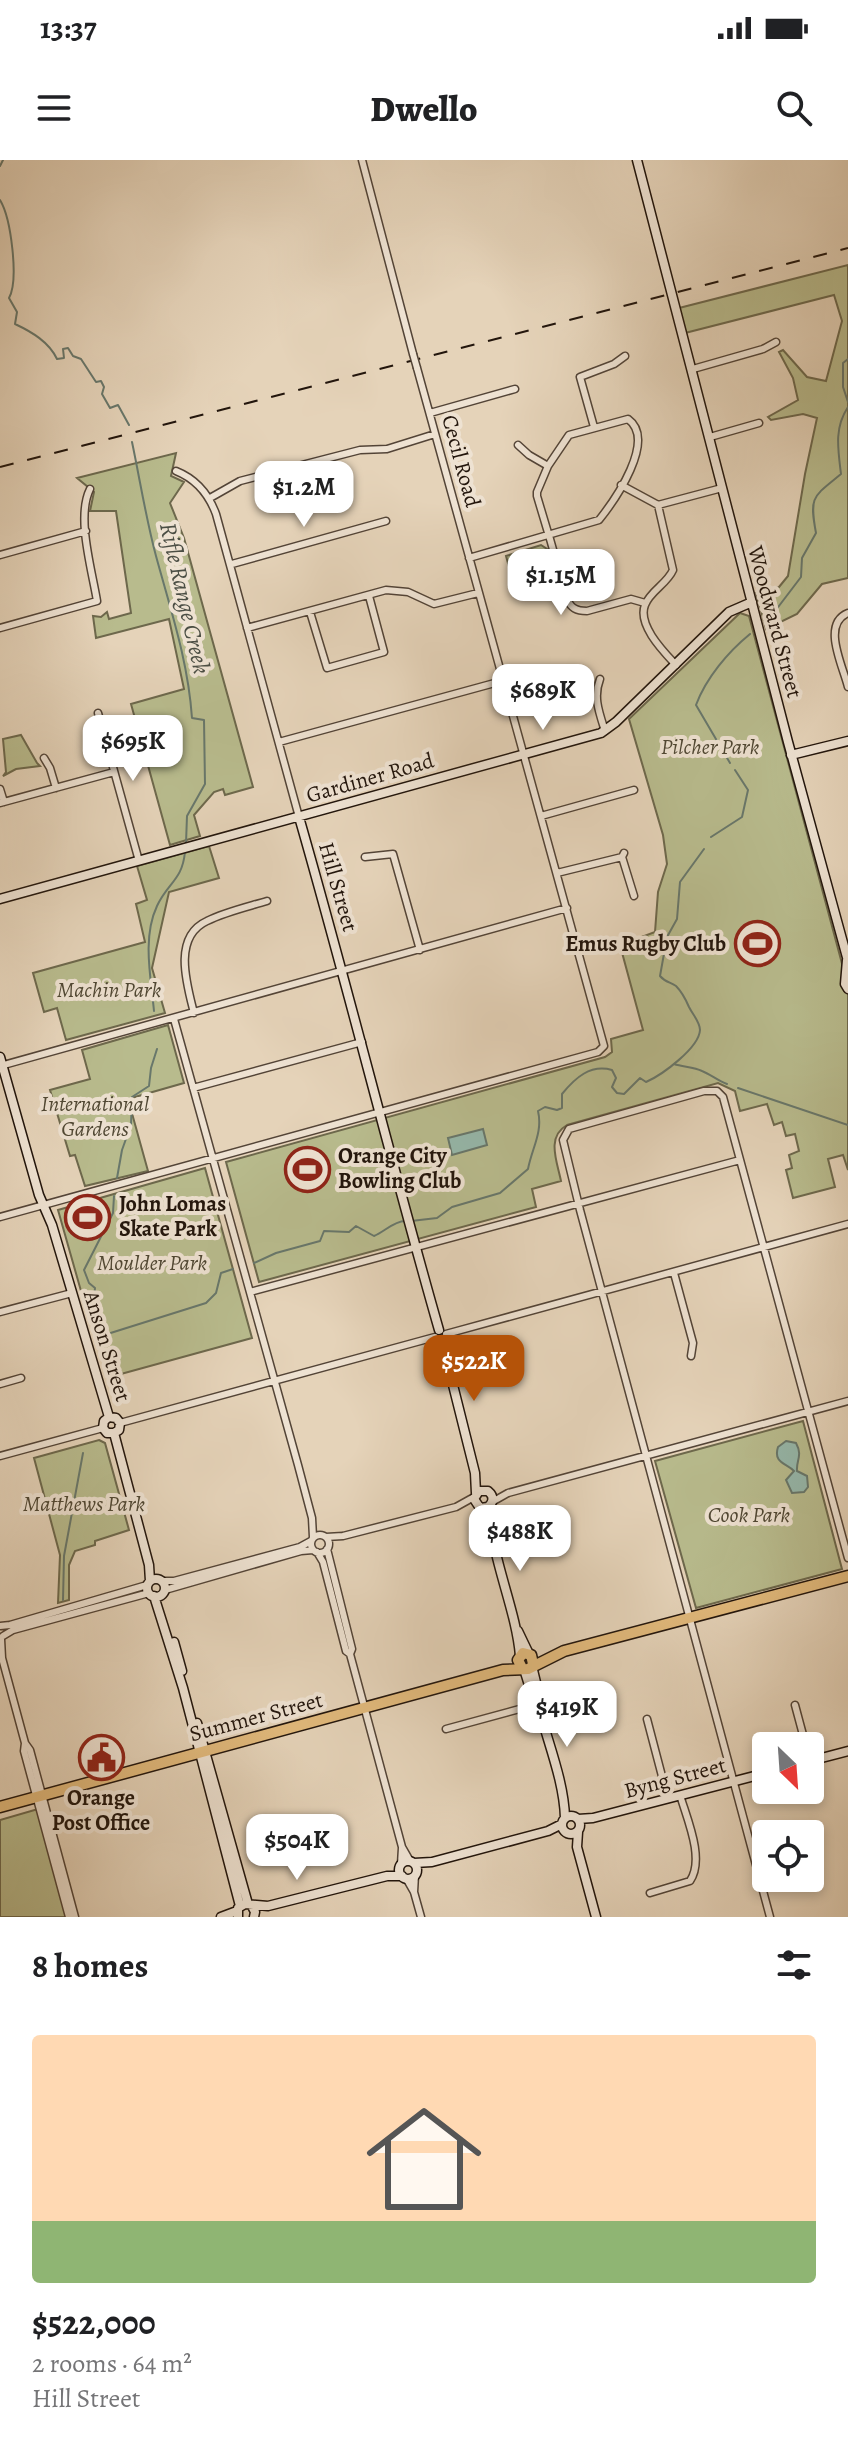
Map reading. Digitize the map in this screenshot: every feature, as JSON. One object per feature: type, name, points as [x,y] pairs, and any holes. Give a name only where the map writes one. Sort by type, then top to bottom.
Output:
[{"type":"highway","name":"Summer Street","points":[[0,1804],[496,1667],[848,1576]]},
{"type":"street","name":"Cecil Road","points":[[362,160],[502,681],[604,1039],[603,1048],[598,1052],[381,1112]]},
{"type":"street","name":"Woodward Street","points":[[637,160],[791,755],[848,960],[845,984],[848,989]]},
{"type":"street","points":[[693,369],[763,349],[776,342]]},
{"type":"street","points":[[594,427],[580,377],[614,364],[625,356]]},
{"type":"street","points":[[430,413],[515,389]]},
{"type":"street","points":[[469,558],[549,536],[596,523],[639,450],[634,418],[594,427],[564,439],[537,492],[549,536],[567,599],[575,609],[587,611],[631,599],[645,603]]},
{"type":"street","points":[[710,437],[759,423]]},
{"type":"street","points":[[176,471],[194,481],[210,498],[240,481],[360,450],[387,449],[435,434]]},
{"type":"street","points":[[518,445],[548,466]]},
{"type":"street","points":[[621,485],[658,505],[722,488]]},
{"type":"street","points":[[0,628],[98,605],[84,506],[90,489]]},
{"type":"street","name":"Hill Street","points":[[210,498],[232,564],[299,817],[344,971],[408,1224],[526,1661],[540,1699],[538,1704],[571,1825]]},
{"type":"street","points":[[658,505],[673,570],[645,603],[644,612],[652,640],[676,665]]},
{"type":"street","points":[[232,564],[386,521]]},
{"type":"street","points":[[0,555],[86,531]]},
{"type":"street","points":[[247,628],[386,590],[402,591],[434,604],[478,593]]},
{"type":"street","points":[[310,612],[327,668],[384,652],[369,596]]},
{"type":"street","name":"Gardiner Road","points":[[0,899],[605,731],[729,612],[752,602]]},
{"type":"street","points":[[569,620],[575,609]]},
{"type":"street","points":[[848,613],[838,619],[834,629],[848,687]]},
{"type":"street","points":[[600,679],[596,702],[605,731]]},
{"type":"street","points":[[279,742],[502,681]]},
{"type":"street","points":[[98,713],[139,861]]},
{"type":"street","points":[[791,755],[848,741]]},
{"type":"street","points":[[44,758],[56,788]]},
{"type":"street","points":[[0,789],[2,803],[114,772]]},
{"type":"street","points":[[541,816],[634,790]]},
{"type":"street","points":[[365,857],[393,854],[420,950]]},
{"type":"street","points":[[557,873],[623,855],[634,896]]},
{"type":"street","points":[[194,1013],[184,973],[192,934],[203,922],[267,901]]},
{"type":"street","points":[[1,1063],[174,1019],[567,908]]},
{"type":"street","points":[[174,1019],[312,1518],[315,1551],[323,1562],[346,1651],[350,1654],[421,1917]]},
{"type":"street","points":[[193,1088],[362,1042]]},
{"type":"street","name":"Anson Street","points":[[1,1063],[109,1417]]},
{"type":"street","points":[[770,1917],[578,1204],[564,1146],[565,1132],[704,1091],[717,1091],[723,1097],[848,1558]]},
{"type":"street","points":[[0,1217],[381,1112]]},
{"type":"street","points":[[250,1292],[740,1160]]},
{"type":"street","points":[[50,1218],[55,1202]]},
{"type":"street","points":[[120,1423],[848,1224]]},
{"type":"street","points":[[674,1273],[693,1343],[691,1356]]},
{"type":"street","points":[[0,1312],[72,1293]]},
{"type":"street","points":[[0,1384],[21,1378]]},
{"type":"street","points":[[1,1638],[13,1630],[288,1550],[312,1539],[343,1536],[456,1507],[848,1401]]},
{"type":"street","points":[[109,1417],[116,1418],[120,1423],[119,1430],[114,1433],[107,1433],[103,1428],[104,1421],[109,1417]]},
{"type":"street","points":[[0,1456],[103,1428]]},
{"type":"street","name":"Anson Street","points":[[114,1433],[246,1911]]},
{"type":"street","points":[[312,1518],[324,1536],[327,1561],[352,1649],[350,1654]]},
{"type":"street","points":[[72,1917],[30,1750],[25,1743],[1,1657],[0,1626],[301,1551],[327,1548],[343,1536]]},
{"type":"street","points":[[446,1729],[538,1704]]},
{"type":"street","points":[[795,1705],[802,1732]]},
{"type":"street","points":[[647,1719],[668,1799]]},
{"type":"street","points":[[824,1757],[848,1751]]},
{"type":"street","name":"Byng Street","points":[[221,1917],[387,1876],[752,1776]]},
{"type":"street","points":[[650,1893],[690,1881],[696,1873],[693,1843],[680,1795]]},
{"type":"street","points":[[571,1825],[596,1917]]},
{"type":"green space","points":[[848,265],[848,578],[822,584],[797,614],[766,629],[756,593],[779,587],[788,576],[817,418],[803,414],[771,420],[768,417],[798,400],[793,378],[779,352],[783,350],[807,377],[826,381],[842,321],[834,295],[685,333],[679,308]]},
{"type":"green space","points":[[176,453],[171,476],[184,482],[170,503],[184,538],[253,787],[225,795],[223,789],[214,792],[194,815],[200,836],[170,845],[131,704],[184,689],[169,619],[96,638],[93,616],[101,617],[107,612],[109,619],[131,613],[116,511],[90,511],[94,492],[77,478]]},
{"type":"green space","points":[[541,545],[547,549],[557,585],[517,596],[506,556]]},
{"type":"green space","name":"Pilcher Park","points":[[740,613],[749,616],[848,986],[848,1170],[843,1155],[828,1159],[835,1187],[793,1198],[786,1170],[792,1168],[789,1155],[799,1151],[795,1134],[786,1136],[782,1122],[774,1125],[767,1104],[740,1111],[735,1091],[718,1083],[567,1125],[555,1143],[561,1181],[532,1189],[536,1207],[259,1282],[226,1162],[605,1057],[612,1052],[611,1039],[643,1030],[620,945],[655,932],[658,892],[667,864],[663,835],[629,719]]},
{"type":"green space","points":[[21,735],[40,766],[16,769],[3,776],[6,772],[3,739]]},
{"type":"green space","name":"Machin Park","points":[[209,846],[219,878],[169,892],[152,968],[165,1013],[66,1040],[57,1008],[44,1012],[33,973],[145,942],[136,904],[147,900],[137,866]]},
{"type":"green space","name":"International Gardens","points":[[168,1025],[184,1083],[128,1099],[148,1171],[85,1186],[75,1155],[70,1156],[50,1090],[90,1079],[82,1050]]},
{"type":"green space","name":"Moulder Park","points":[[205,1168],[252,1338],[110,1377],[58,1210]]},
{"type":"green space","name":"Cook Park","points":[[803,1421],[842,1569],[696,1608],[655,1461]]},
{"type":"green space","name":"Matthews Park","points":[[99,1440],[105,1443],[129,1530],[75,1551],[69,1565],[69,1600],[58,1603],[60,1555],[34,1458]]},
{"type":"green space","points":[[38,1809],[67,1917],[0,1917],[0,1820]]},
{"type":"shaded area","points":[[483,1129],[487,1145],[452,1155],[448,1138]]},
{"type":"shaded area","points":[[786,1441],[796,1443],[798,1447],[797,1471],[807,1476],[808,1487],[804,1492],[792,1493],[786,1480],[794,1471],[777,1456],[778,1447]]},
{"type":"waterway","name":"Rifle Range Creek","points":[[0,166],[3,160]]},
{"type":"waterway","name":"Rifle Range Creek","points":[[0,200],[12,249],[13,278],[9,298],[17,312],[15,324],[39,338],[57,359],[64,358],[63,349],[68,348],[73,356],[81,359],[96,382],[101,381],[104,387],[102,394],[110,408],[118,405],[129,425]]},
{"type":"waterway","points":[[848,359],[843,363],[843,387],[848,402]]},
{"type":"waterway","points":[[766,623],[801,577],[802,558],[816,533],[815,498],[841,474],[839,431],[848,407]]},
{"type":"waterway","name":"Rifle Range Creek","points":[[132,442],[152,542],[183,656],[192,718],[204,720],[205,784],[187,816],[186,843]]},
{"type":"waterway","points":[[730,763],[696,705],[718,666],[750,634]]},
{"type":"waterway","points":[[711,837],[742,817],[748,790],[735,770]]},
{"type":"waterway","points":[[411,1221],[437,1218],[452,1207],[500,1193],[528,1169],[538,1133],[538,1111],[545,1107],[562,1108],[562,1094],[584,1074],[597,1069],[612,1070],[616,1078],[612,1087],[617,1093],[624,1094],[640,1078],[646,1082],[687,1053],[698,1037],[698,1021],[678,988],[660,976],[667,937],[677,919],[680,882],[704,849]]},
{"type":"waterway","name":"Rifle Range Creek","points":[[154,1011],[149,958],[152,918],[178,876],[185,852]]},
{"type":"waterway","name":"Rifle Range Creek","points":[[117,1178],[131,1125],[132,1097],[149,1086],[157,1049]]},
{"type":"waterway","points":[[674,1064],[699,1070],[727,1084]]},
{"type":"waterway","points":[[738,1088],[848,1125]]},
{"type":"waterway","name":"Rifle Range Creek","points":[[103,1334],[94,1297],[95,1288],[89,1283],[84,1270],[113,1213],[114,1196]]},
{"type":"waterway","points":[[254,1263],[276,1253],[320,1241],[324,1231],[349,1232],[356,1226],[374,1236],[405,1221]]},
{"type":"waterway","points":[[101,1336],[206,1303],[216,1293],[221,1273],[233,1269]]},
{"type":"waterway","points":[[63,1600],[64,1556],[83,1453]]},
{"type":"railway","points":[[0,467],[848,248]]},
{"type":"place","name":"Emus Rugby Club","points":[[757,944]]},
{"type":"place","name":"Orange City Bowling Club","points":[[307,1169]]},
{"type":"place","name":"John Lomas Skate Park","points":[[88,1217]]},
{"type":"place","name":"Orange Post Office","points":[[101,1757]]}]
